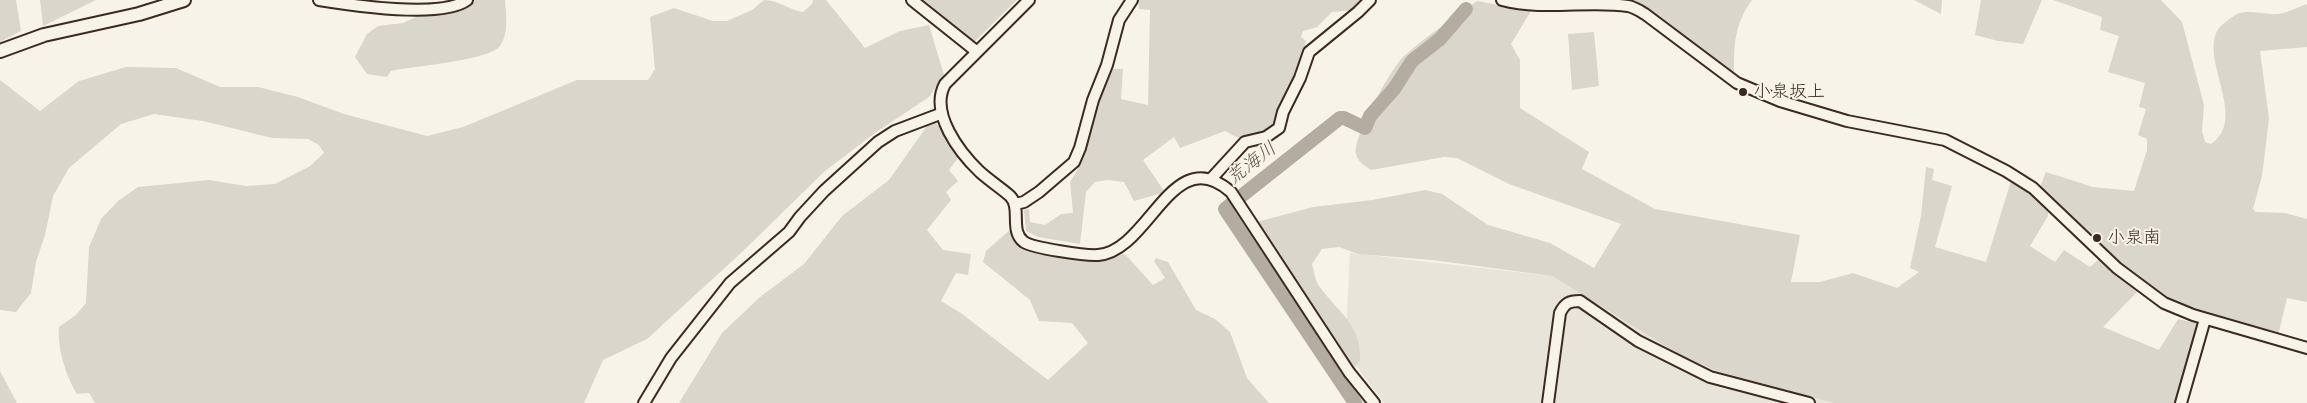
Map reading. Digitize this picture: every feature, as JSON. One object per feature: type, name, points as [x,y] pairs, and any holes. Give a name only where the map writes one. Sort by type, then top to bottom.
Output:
[{"type":"main road","points":[[0,51],[44,35],[139,14],[184,0]]},
{"type":"street","points":[[319,0],[394,8],[453,6],[467,0]]},
{"type":"street","points":[[912,0],[976,51]]},
{"type":"street","points":[[1029,0],[976,51],[945,84],[940,93],[940,114],[962,150],[978,170],[1011,197],[1015,204],[1017,233],[1025,243],[1085,254],[1103,254],[1133,237],[1159,203],[1188,182],[1202,177],[1211,178],[1221,183],[1231,192],[1349,372],[1374,403]]},
{"type":"street","points":[[1015,204],[1024,202],[1039,192],[1067,170],[1074,162],[1080,148],[1092,100],[1107,65],[1119,20],[1132,0]]},
{"type":"street","points":[[1211,178],[1245,142],[1266,137],[1279,128],[1283,112],[1300,78],[1309,52],[1370,0]]},
{"type":"street","points":[[1502,0],[1521,5],[1609,3],[1629,6],[1645,14],[1737,84],[1780,101],[1847,122],[1945,140],[1973,152],[2034,188],[2118,268],[2144,290],[2164,303],[2205,319],[2307,348]]},
{"type":"street","points":[[644,403],[672,358],[730,283],[790,232],[800,217],[824,191],[878,142],[896,131],[940,114]]},
{"type":"street","points":[[1548,403],[1560,312],[1563,306],[1570,301],[1580,301],[1638,341],[1676,362],[1710,377],[1809,403]]},
{"type":"street","points":[[2181,403],[2205,319]]},
{"type":"shaded area","points":[[0,0],[16,0],[21,31],[0,42]]},
{"type":"shaded area","points":[[40,0],[96,0],[43,26]]},
{"type":"shaded area","points":[[445,0],[505,0],[506,29],[500,46],[481,56],[391,71],[387,77],[367,74],[355,57],[367,34],[378,26],[403,23],[429,11]]},
{"type":"shaded area","points":[[764,0],[803,12],[812,4],[813,0],[826,0],[865,48],[900,31],[929,25],[944,75],[929,97],[875,133],[825,171],[740,254],[647,339],[603,360],[584,403],[95,403],[89,393],[77,394],[63,362],[59,344],[59,327],[76,315],[86,303],[89,247],[101,219],[118,201],[138,187],[209,180],[246,186],[275,184],[310,166],[324,153],[319,145],[308,139],[272,138],[203,121],[154,114],[121,124],[69,168],[53,196],[45,235],[36,262],[31,293],[16,312],[0,310],[0,80],[40,111],[79,81],[126,67],[176,68],[220,87],[258,87],[298,97],[344,114],[427,136],[463,127],[577,80],[648,80],[655,69],[650,17],[674,8],[713,21],[727,21],[752,10]]},
{"type":"shaded area","points":[[924,0],[1017,0],[974,42]]},
{"type":"shaded area","points":[[1138,0],[1367,0],[1356,10],[1332,12],[1317,27],[1303,31],[1301,37],[1306,41],[1300,67],[1277,123],[1270,130],[1249,139],[1236,137],[1225,131],[1180,148],[1174,137],[1143,160],[1164,191],[1163,193],[1134,201],[1124,182],[1108,180],[1095,182],[1086,192],[1080,244],[1038,237],[1026,231],[1024,210],[1029,209],[1030,222],[1045,225],[1061,214],[1073,213],[1070,182],[1078,169],[1110,69],[1123,69],[1121,99],[1148,105],[1150,10],[1139,9]]},
{"type":"shaded area","points":[[1622,0],[1752,0],[1738,26],[1734,53],[1734,74],[1643,5]]},
{"type":"shaded area","points":[[1914,0],[1942,0],[1941,14]]},
{"type":"shaded area","points":[[1981,0],[2042,0],[2023,44],[1998,41],[1975,35]]},
{"type":"shaded area","points":[[2053,0],[2161,0],[2182,22],[2204,105],[2202,131],[2205,142],[2211,144],[2222,132],[2226,116],[2224,99],[2215,64],[2214,47],[2217,32],[2234,15],[2244,12],[2278,14],[2307,4],[2307,47],[2260,51],[2269,119],[2262,176],[2253,209],[2256,212],[2285,213],[2307,219],[2307,302],[2287,298],[2278,336],[2206,317],[2166,299],[2133,275],[2040,187],[2046,172],[2093,187],[2134,191],[2147,150],[2147,139],[2138,135],[2146,109],[2139,107],[2145,83],[2108,72],[2119,36],[2100,30],[2102,17]]},
{"type":"shaded area","points":[[1477,1],[1531,11],[1511,44],[1520,60],[1520,108],[1589,152],[1582,169],[1655,209],[1800,235],[1791,282],[1820,282],[1853,273],[1897,288],[1919,272],[1910,268],[1921,216],[1926,167],[1934,169],[1932,180],[1952,186],[1935,247],[1986,262],[2011,181],[2031,194],[2048,211],[2048,216],[2030,246],[2055,262],[2064,250],[2090,267],[2100,258],[2137,292],[2103,327],[2159,350],[2178,319],[2200,324],[2178,403],[1835,403],[1726,375],[1678,354],[1552,276],[1432,260],[1358,254],[1339,247],[1322,249],[1312,264],[1316,281],[1353,328],[1360,349],[1360,361],[1354,368],[1257,222],[1313,207],[1372,200],[1425,190],[1442,194],[1488,225],[1550,243],[1594,268],[1621,224],[1509,184],[1457,158],[1444,157],[1371,170],[1358,159],[1356,146],[1366,119],[1398,63],[1421,42]]},
{"type":"shaded area","points":[[1594,32],[1599,86],[1572,90],[1568,34]]},
{"type":"shaded area","points":[[936,123],[960,155],[949,170],[958,181],[946,192],[951,200],[927,230],[943,250],[971,254],[968,275],[956,273],[941,301],[962,314],[1048,380],[1088,343],[1072,323],[1039,321],[1030,300],[983,262],[986,251],[1011,229],[1016,240],[1024,247],[1084,260],[1102,259],[1125,254],[1153,285],[1165,278],[1154,261],[1156,258],[1168,262],[1196,310],[1215,319],[1230,332],[1247,378],[1269,403],[679,403],[722,333],[760,297],[804,264],[842,216],[889,180],[927,126]]},
{"type":"shaded area","points":[[1232,206],[1367,403],[1358,403],[1259,263],[1229,209]]},
{"type":"shaded area","points":[[1350,253],[1552,276],[1678,354],[1726,375],[1837,403],[1384,403],[1345,351]]},
{"type":"shaded area","points":[[0,371],[17,403],[0,403]]},
{"type":"waterway","name":"荒海川","points":[[1355,403],[1225,209],[1340,118],[1365,128],[1370,116],[1394,89],[1412,61],[1440,39],[1466,9]]},
{"type":"place","name":"小泉坂上","points":[[1743,92]]},
{"type":"place","name":"小泉南","points":[[2097,238]]}]
